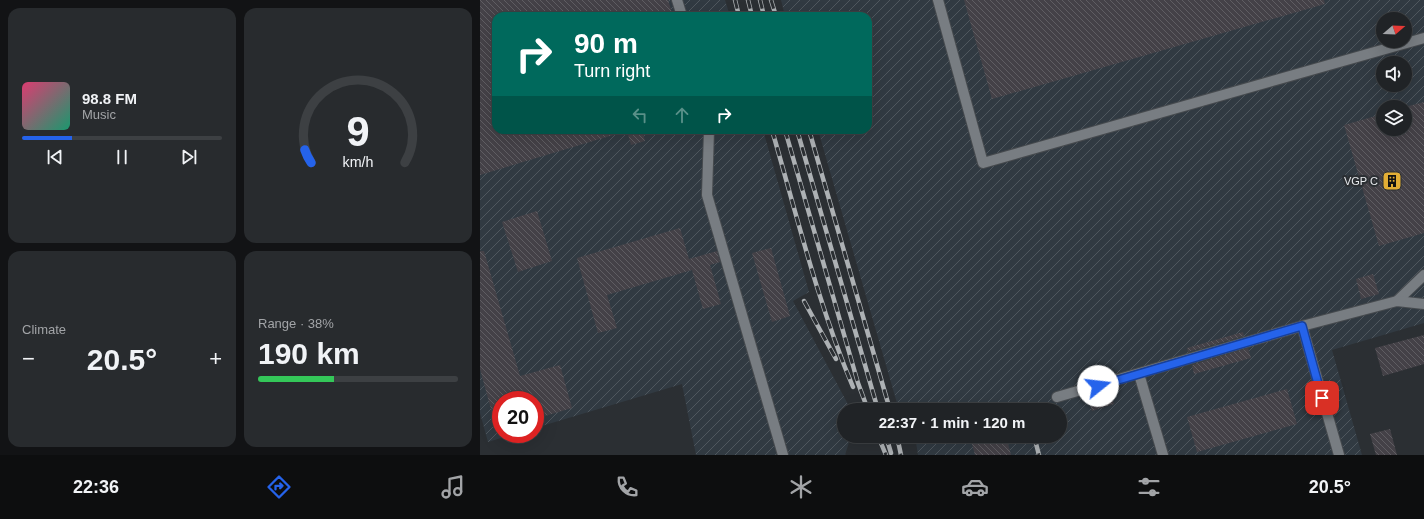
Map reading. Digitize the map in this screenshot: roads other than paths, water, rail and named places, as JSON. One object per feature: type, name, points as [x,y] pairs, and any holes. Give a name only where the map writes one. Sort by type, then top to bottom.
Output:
[{"type":"lane","points":[[677,0],[681,12]]},
{"type":"lane","points":[[938,0],[983,163],[1424,38]]},
{"type":"lane","points":[[709,134],[707,195],[783,455]]},
{"type":"lane","points":[[1397,301],[1424,275]]},
{"type":"lane","points":[[1057,397],[1302,326],[1397,301],[1424,304]]},
{"type":"lane","points":[[1302,326],[1339,455]]},
{"type":"lane","points":[[1139,374],[1163,455]]},
{"type":"railway","points":[[735,0],[738,12]]},
{"type":"railway","points":[[748,0],[751,12]]},
{"type":"railway","points":[[760,0],[763,12]]},
{"type":"railway","points":[[771,0],[775,12]]},
{"type":"railway","points":[[773,134],[799,227],[829,324],[853,387]]},
{"type":"railway","points":[[786,134],[858,383],[865,403]]},
{"type":"railway","points":[[798,134],[876,403]]},
{"type":"railway","points":[[810,134],[888,403]]},
{"type":"railway","points":[[804,301],[836,359]]},
{"type":"railway","points":[[881,443],[886,455]]},
{"type":"railway","points":[[888,443],[891,453]]},
{"type":"railway","points":[[898,443],[901,455]]},
{"type":"railway","points":[[1036,443],[1039,455]]},
{"type":"place","name":"VGP C","points":[[1392,181]]}]
